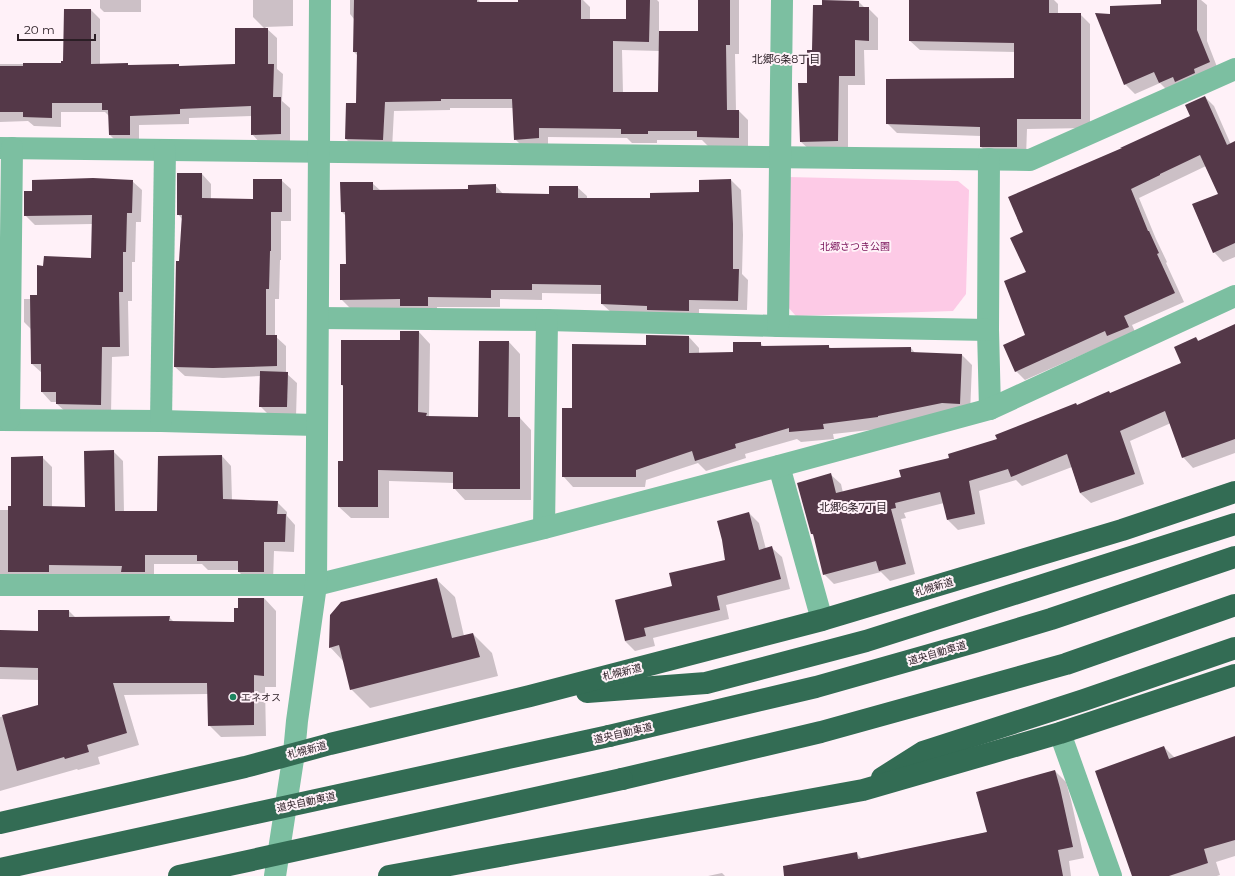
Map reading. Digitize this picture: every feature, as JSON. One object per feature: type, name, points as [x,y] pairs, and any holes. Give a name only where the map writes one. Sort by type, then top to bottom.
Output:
[{"type":"highway","name":"札幌新道","points":[[0,823],[244,767],[294,753],[530,696],[822,620],[1122,530],[1235,492]]},
{"type":"highway","points":[[530,696],[706,683],[866,641],[1235,524]]},
{"type":"highway","name":"道央自動車道","points":[[0,869],[610,736],[816,687],[1051,619],[1235,557]]},
{"type":"highway","points":[[179,876],[622,779],[821,732],[1066,664],[1235,605]]},
{"type":"highway","points":[[864,790],[922,752],[1084,700],[1235,648]]},
{"type":"highway","points":[[389,876],[864,790],[1060,732],[1235,675]]},
{"type":"street","points":[[275,876],[294,753],[316,585],[320,0]]},
{"type":"street","points":[[778,326],[782,0]]},
{"type":"street","points":[[317,425],[4,420],[6,148],[1030,160],[1235,69]]},
{"type":"street","points":[[161,422],[165,150]]},
{"type":"street","points":[[989,159],[988,330],[990,409]]},
{"type":"street","points":[[0,585],[316,585],[544,528],[990,409],[1235,296]]},
{"type":"street","points":[[318,318],[547,320],[988,330]]},
{"type":"street","points":[[544,528],[547,320]]},
{"type":"street","points":[[779,466],[822,620]]},
{"type":"street","points":[[1060,732],[1111,876]]},
{"type":"green space","name":"北郷さつき公園","points":[[788,177],[958,181],[969,190],[966,294],[953,311],[796,316],[787,306]]},
{"type":"building","points":[[354,0],[477,0],[477,2],[518,2],[518,0],[581,0],[581,19],[626,19],[626,0],[650,0],[649,42],[613,41],[613,92],[658,92],[659,31],[698,31],[698,0],[730,0],[730,45],[726,45],[727,110],[739,110],[739,138],[697,137],[697,131],[648,131],[648,134],[621,134],[621,129],[539,128],[539,138],[514,140],[512,99],[441,99],[441,101],[385,102],[383,140],[345,139],[346,103],[356,103],[357,52],[353,52]]},
{"type":"building","points":[[822,0],[859,1],[859,7],[869,7],[869,41],[855,40],[855,76],[839,76],[838,141],[800,142],[798,83],[807,83],[807,50],[812,50],[813,5],[822,5]]},
{"type":"building","points":[[909,0],[1049,0],[1049,13],[1081,13],[1081,119],[1017,119],[1017,147],[980,147],[980,127],[886,124],[886,79],[1014,78],[1014,43],[909,41]]},
{"type":"building","points":[[1161,0],[1197,0],[1197,30],[1210,62],[1194,69],[1195,73],[1175,82],[1173,77],[1159,83],[1154,72],[1124,85],[1095,13],[1110,14],[1110,6],[1161,4]]},
{"type":"building","points":[[64,9],[91,9],[91,64],[179,64],[179,66],[235,64],[235,28],[268,28],[268,64],[274,64],[273,97],[281,97],[281,134],[251,135],[251,106],[180,109],[180,114],[130,116],[130,135],[109,135],[108,110],[102,110],[102,103],[52,103],[52,118],[23,117],[23,112],[0,112],[0,66],[23,66],[23,63],[61,63],[61,61],[63,61]]},
{"type":"building","points":[[1205,96],[1227,145],[1235,141],[1235,243],[1213,253],[1192,204],[1218,194],[1200,155],[1131,189],[1148,231],[1159,253],[1157,254],[1175,293],[1124,316],[1129,327],[1107,336],[1105,331],[1015,372],[1003,345],[1025,335],[1004,281],[1026,272],[1010,238],[1023,232],[1008,197],[1122,148],[1120,148],[1190,116],[1185,105]]},
{"type":"building","points":[[177,173],[202,173],[202,198],[253,199],[253,179],[282,179],[282,212],[271,212],[269,289],[266,289],[266,335],[277,335],[277,366],[213,368],[174,367],[176,261],[179,261],[182,215],[177,215]]},
{"type":"building","points":[[93,178],[133,180],[132,213],[127,213],[126,252],[123,252],[123,292],[119,292],[120,347],[102,347],[101,405],[56,404],[56,392],[41,392],[41,364],[31,364],[30,295],[37,295],[37,265],[43,266],[44,256],[91,258],[92,215],[24,216],[24,191],[32,191],[32,180]]},
{"type":"building","points":[[731,179],[733,269],[739,269],[738,301],[689,300],[689,311],[647,310],[647,306],[601,304],[601,285],[532,284],[532,290],[491,290],[491,298],[428,297],[428,306],[400,306],[400,299],[340,300],[340,264],[346,264],[345,212],[341,212],[340,182],[373,182],[373,190],[468,189],[468,185],[496,184],[496,193],[549,194],[549,186],[578,186],[578,198],[650,198],[650,193],[699,192],[699,180]]},
{"type":"building","points":[[1235,324],[1235,439],[1182,458],[1165,411],[1120,431],[1135,474],[1080,493],[1067,454],[1011,477],[1008,469],[969,481],[975,514],[947,520],[940,492],[895,503],[896,508],[891,509],[906,564],[879,571],[876,561],[823,575],[813,534],[811,534],[797,483],[831,473],[836,493],[901,477],[899,470],[949,458],[948,454],[997,439],[995,435],[1076,403],[1077,405],[1109,391],[1110,393],[1181,363],[1174,347],[1196,337],[1198,341]]},
{"type":"building","points":[[400,331],[419,331],[418,412],[427,413],[426,416],[478,417],[479,341],[509,341],[508,417],[520,417],[520,489],[453,489],[453,472],[378,470],[378,507],[338,507],[338,461],[343,461],[343,385],[341,385],[341,340],[400,340]]},
{"type":"building","points":[[646,335],[689,336],[689,353],[733,352],[733,342],[761,342],[761,346],[829,345],[829,348],[911,347],[911,352],[962,354],[960,404],[942,403],[878,417],[823,424],[824,429],[789,432],[789,428],[735,444],[736,448],[695,461],[692,451],[636,470],[636,477],[562,477],[562,408],[572,408],[572,344],[646,345]]},
{"type":"building","points":[[260,371],[288,372],[287,407],[259,407]]},
{"type":"building","points":[[114,450],[115,511],[157,511],[158,456],[222,455],[223,499],[278,501],[277,514],[286,514],[285,542],[264,542],[264,572],[238,572],[238,561],[197,561],[197,555],[145,555],[145,572],[121,572],[122,566],[49,565],[49,572],[8,572],[8,506],[11,506],[11,457],[43,456],[43,506],[85,507],[84,451]]},
{"type":"building","points":[[749,512],[759,550],[772,546],[781,579],[717,596],[720,610],[644,628],[646,636],[625,641],[615,600],[672,586],[669,573],[725,560],[717,521]]},
{"type":"building","points":[[437,578],[452,638],[473,633],[480,657],[350,690],[339,645],[329,648],[330,615],[341,602]]},
{"type":"building","points":[[238,598],[264,598],[264,676],[254,675],[254,725],[208,726],[207,683],[113,683],[127,733],[87,745],[89,752],[65,759],[64,757],[17,771],[2,715],[38,705],[38,668],[0,667],[0,630],[38,631],[38,610],[69,610],[69,617],[170,616],[169,621],[234,622],[234,608],[238,608]]},
{"type":"building","points":[[1235,736],[1235,840],[1204,849],[1208,863],[1169,876],[1132,876],[1095,771],[1164,746],[1169,759]]},
{"type":"building","points":[[1055,770],[1073,847],[1058,850],[1063,876],[784,876],[783,866],[857,852],[858,859],[987,832],[976,792]]},
{"type":"place","name":"エネオス","points":[[233,697]]},
{"type":"district","name":"北郷6条8丁目","points":[[786,59]]},
{"type":"district","name":"北郷6条7丁目","points":[[853,507]]}]
